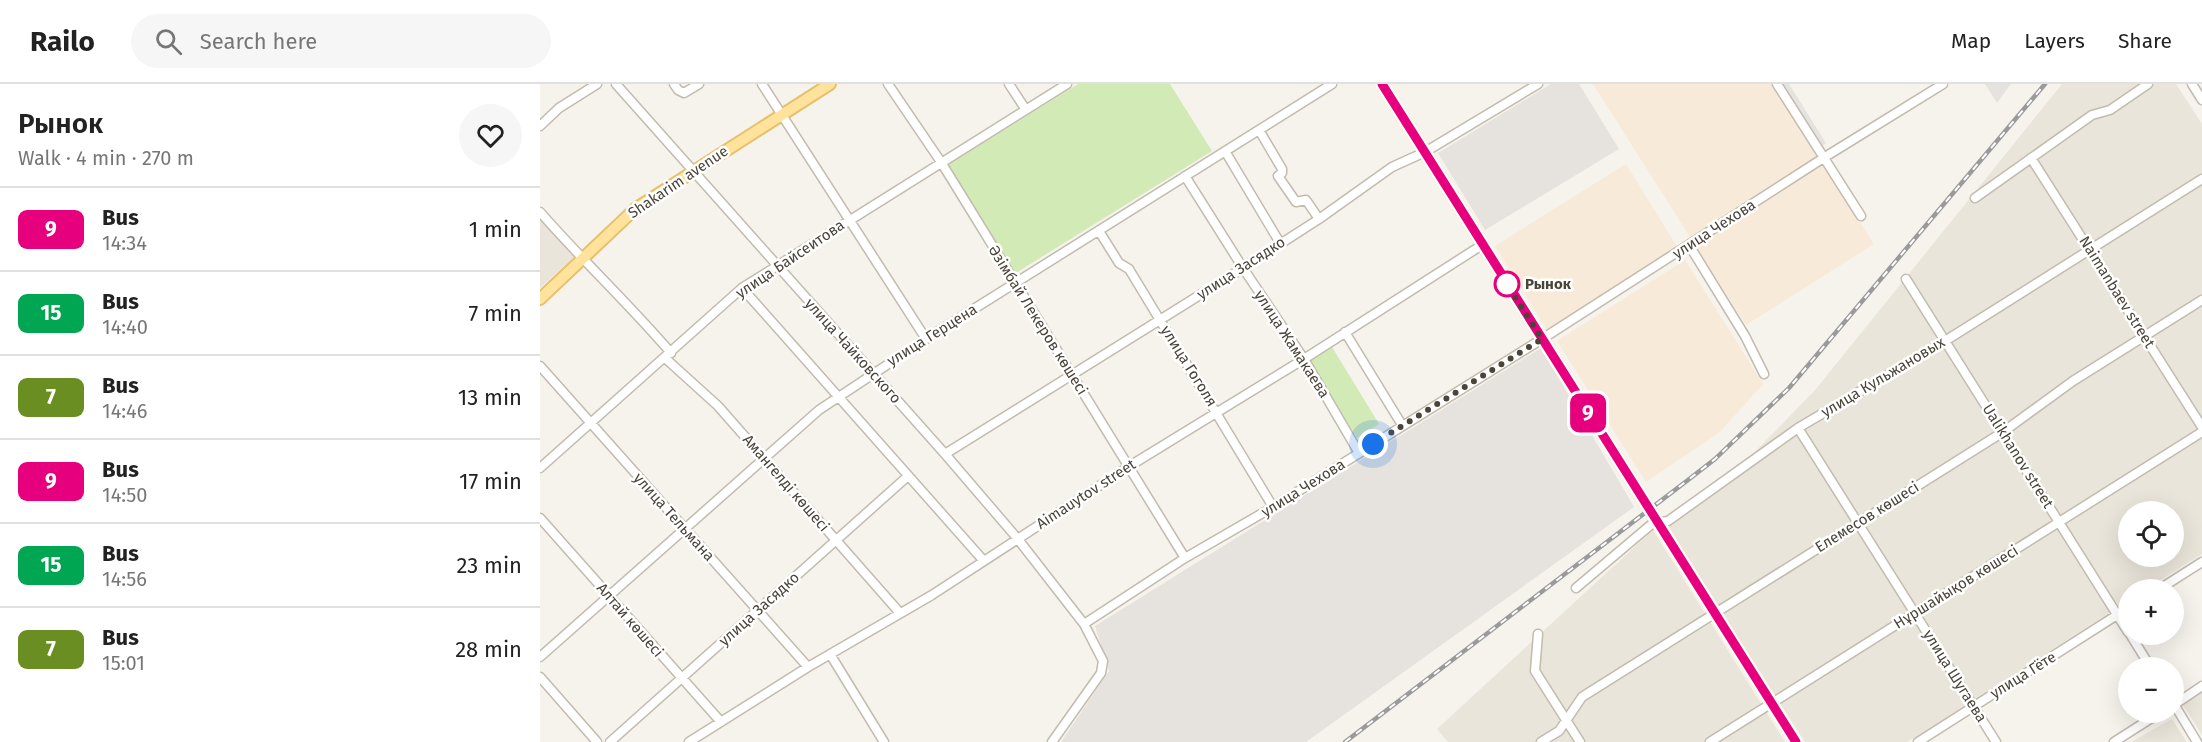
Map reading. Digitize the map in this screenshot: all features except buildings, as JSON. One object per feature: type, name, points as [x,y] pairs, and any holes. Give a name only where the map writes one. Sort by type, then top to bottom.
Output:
[{"type":"main road","name":"Shakarim avenue","points":[[540,299],[635,208],[830,84]]},
{"type":"main road","points":[[1382,84],[1796,742]]},
{"type":"street","points":[[540,126],[559,108],[597,84]]},
{"type":"street","name":"улица Чайковского","points":[[616,84],[945,454],[1017,538],[1084,624]]},
{"type":"street","points":[[674,84],[684,93],[699,84]]},
{"type":"street","points":[[762,84],[851,218],[926,339]]},
{"type":"street","name":"Әзімбай Лекеров көшесі","points":[[888,84],[941,162],[1185,558]]},
{"type":"street","points":[[1009,84],[1026,110]]},
{"type":"street","name":"улица Байсеитова","points":[[540,468],[742,288],[1026,110],[1057,87],[1067,84]]},
{"type":"street","name":"улица Герцена","points":[[540,657],[819,410],[872,373],[1332,84]]},
{"type":"street","name":"улица Засядко","points":[[945,454],[1243,268],[1319,219],[1392,167],[1425,152],[1538,84]]},
{"type":"street","points":[[1778,84],[1861,216]]},
{"type":"street","name":"улица Чехова","points":[[1084,624],[1185,558],[1273,507],[1542,339],[1943,84]]},
{"type":"street","points":[[1975,198],[2092,115],[2110,110],[2148,84]]},
{"type":"street","points":[[2195,85],[2202,100]]},
{"type":"street","points":[[1259,130],[1282,169],[1282,173],[1278,176],[1296,202],[1306,200],[1319,219]]},
{"type":"street","points":[[1225,151],[1280,243]]},
{"type":"street","name":"Naimanbaev street","points":[[2031,158],[2202,427]]},
{"type":"street","name":"улица Жамакаева","points":[[1185,176],[1304,359],[1359,453]]},
{"type":"street","name":"улица Кульжановых","points":[[1576,588],[1653,523],[1668,521],[1798,428],[1945,340],[2202,179]]},
{"type":"street","name":"Амангелді көшесі","points":[[540,212],[629,306],[668,355],[718,406],[900,613]]},
{"type":"street","name":"улица Гоголя","points":[[1099,231],[1119,263],[1129,268],[1273,507]]},
{"type":"street","name":"Aimauytov street","points":[[689,742],[808,667],[932,595],[1128,467],[1304,359],[1482,245]]},
{"type":"street","points":[[1689,245],[1745,336],[1764,374]]},
{"type":"street","name":"Ualikhanov street","points":[[1906,279],[2118,615]]},
{"type":"street","points":[[742,288],[983,560]]},
{"type":"street","name":"Елемесов көшесі","points":[[1540,742],[1559,731],[1582,697],[2003,432],[2073,381],[2202,300]]},
{"type":"street","points":[[1345,332],[1402,425]]},
{"type":"street","name":"улица Тельмана","points":[[540,366],[808,667]]},
{"type":"street","name":"улица Шугаева","points":[[1798,428],[1996,742]]},
{"type":"street","name":"Нұршайықов көшесі","points":[[1710,742],[2202,432]]},
{"type":"street","name":"улица Засядко","points":[[610,742],[908,476]]},
{"type":"street","name":"Алтай көшесі","points":[[540,518],[721,722]]},
{"type":"street","points":[[2175,579],[2202,562]]},
{"type":"street","name":"улица Гёте","points":[[1918,742],[2118,615]]},
{"type":"street","points":[[1052,742],[1101,673],[1103,661],[1084,624]]},
{"type":"street","points":[[1538,634],[1535,672],[1580,742]]},
{"type":"street","points":[[830,654],[884,742]]},
{"type":"street","points":[[540,677],[597,742]]},
{"type":"street","points":[[2184,698],[2202,686]]},
{"type":"street","points":[[2184,721],[2197,742]]},
{"type":"street","points":[[2114,742],[2144,723]]},
{"type":"shaded area","points":[[1551,84],[1579,84],[1619,149],[1485,230],[1438,153]]},
{"type":"shaded area","points":[[1593,84],[1772,84],[1874,244],[1746,325]]},
{"type":"shaded area","points":[[1772,84],[1789,84],[1826,143],[1815,151]]},
{"type":"shaded area","points":[[1985,84],[2011,84],[1997,103]]},
{"type":"shaded area","points":[[2062,84],[2176,84],[2202,124],[2202,554],[2184,565],[2184,501],[2118,501],[2118,567],[2181,567],[2162,579],[2118,579],[2118,607],[1907,742],[1805,742],[1664,522],[1751,456],[1816,389]]},
{"type":"shaded area","name":"Рынок","points":[[1626,164],[1679,250],[1548,331],[1495,246]]},
{"type":"shaded area","points":[[540,219],[574,257],[540,288]]},
{"type":"shaded area","points":[[1685,260],[1763,384],[1720,432],[1646,482],[1557,341]]},
{"type":"shaded area","points":[[1541,348],[1634,507],[1306,742],[1061,742],[1109,671],[1095,626]]},
{"type":"shaded area","points":[[1653,530],[1785,742],[1448,742],[1437,729]]},
{"type":"shaded area","points":[[2202,693],[2202,735],[2184,707]]},
{"type":"shaded area","points":[[2165,723],[2175,723],[2187,742],[2131,742]]},
{"type":"green space","points":[[1078,84],[1170,84],[1212,151],[1011,276],[944,167]]},
{"type":"green space","points":[[1332,347],[1379,424],[1357,438],[1310,361]]},
{"type":"railway","points":[[1345,742],[1715,459],[1789,388],[2045,84]]},
{"type":"bus line","name":"9","points":[[1382,84],[1796,742]]},
{"type":"place","name":"Рынок","points":[[1507,284]]},
{"type":"route","points":[[1373,444],[1542,339],[1507,284]]}]
